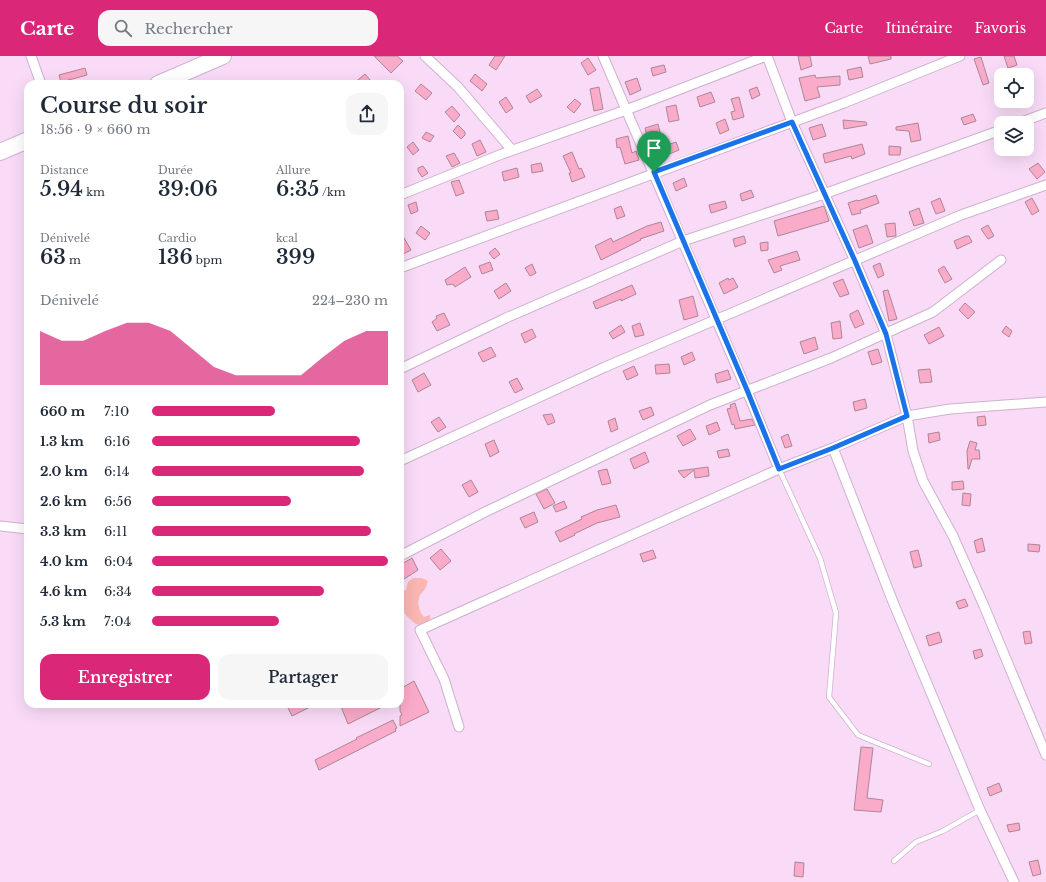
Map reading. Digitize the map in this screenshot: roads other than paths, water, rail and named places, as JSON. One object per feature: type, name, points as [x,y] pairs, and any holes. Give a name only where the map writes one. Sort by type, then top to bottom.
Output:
[{"type":"highway","points":[[167,80],[222,56]]},
{"type":"highway","points":[[0,152],[24,142]]},
{"type":"street","points":[[31,56],[40,80]]},
{"type":"street","points":[[425,56],[458,88],[512,150]]},
{"type":"street","points":[[603,56],[747,390],[779,469]]},
{"type":"street","points":[[404,193],[512,150],[626,110],[767,56],[792,122],[855,261],[886,334],[907,416],[913,451],[923,481],[953,536],[1046,755]]},
{"type":"street","points":[[404,266],[654,172],[844,103],[960,56]]},
{"type":"street","points":[[1034,117],[1046,113]]},
{"type":"street","points":[[404,367],[506,318],[683,241],[824,194],[994,133]]},
{"type":"street","points":[[404,459],[605,367],[961,215],[1046,185]]},
{"type":"street","points":[[404,554],[485,512],[710,405],[831,358],[933,312],[1002,260]]},
{"type":"street","points":[[459,727],[444,679],[420,630],[779,469],[833,448],[907,416],[950,409],[1046,402]]},
{"type":"street","points":[[833,448],[893,602],[980,810],[1014,882]]},
{"type":"street","points":[[0,526],[24,529]]},
{"type":"lane","points":[[779,469],[820,558],[836,613],[829,697],[858,735],[930,764]]},
{"type":"lane","points":[[894,861],[916,842],[943,831],[980,810]]}]
